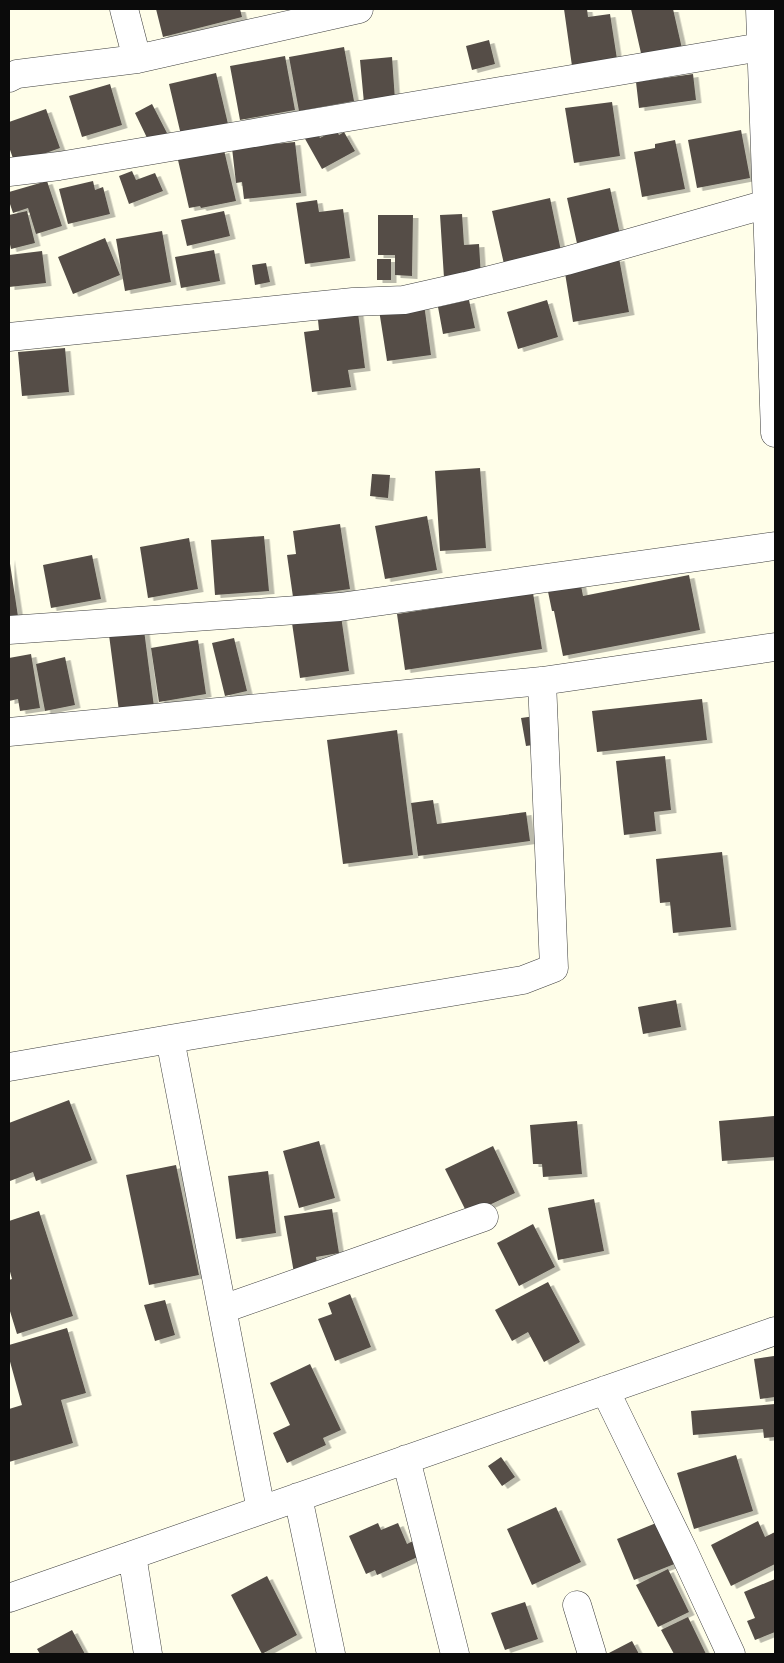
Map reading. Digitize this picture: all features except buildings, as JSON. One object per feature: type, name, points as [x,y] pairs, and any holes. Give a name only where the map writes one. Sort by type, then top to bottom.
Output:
[{"type":"street","points":[[124,9],[137,59]]},
{"type":"street","points":[[9,78],[17,74],[137,59],[359,9]]},
{"type":"street","points":[[760,9],[771,204],[775,433]]},
{"type":"street","points":[[9,172],[59,166],[761,48]]},
{"type":"street","points":[[9,337],[353,302],[404,300],[566,261],[771,204]]},
{"type":"street","points":[[9,630],[340,607],[775,546]]},
{"type":"street","points":[[9,732],[542,681],[775,647]]},
{"type":"street","points":[[9,1067],[523,980],[554,968],[542,681]]},
{"type":"street","points":[[170,1039],[261,1510]]},
{"type":"street","points":[[223,1309],[484,1217]]},
{"type":"street","points":[[9,1598],[775,1331]]},
{"type":"street","points":[[605,1390],[731,1654]]},
{"type":"street","points":[[406,1459],[455,1654]]},
{"type":"street","points":[[298,1497],[331,1654]]},
{"type":"street","points":[[132,1555],[148,1654]]},
{"type":"street","points":[[577,1605],[592,1654]]}]
